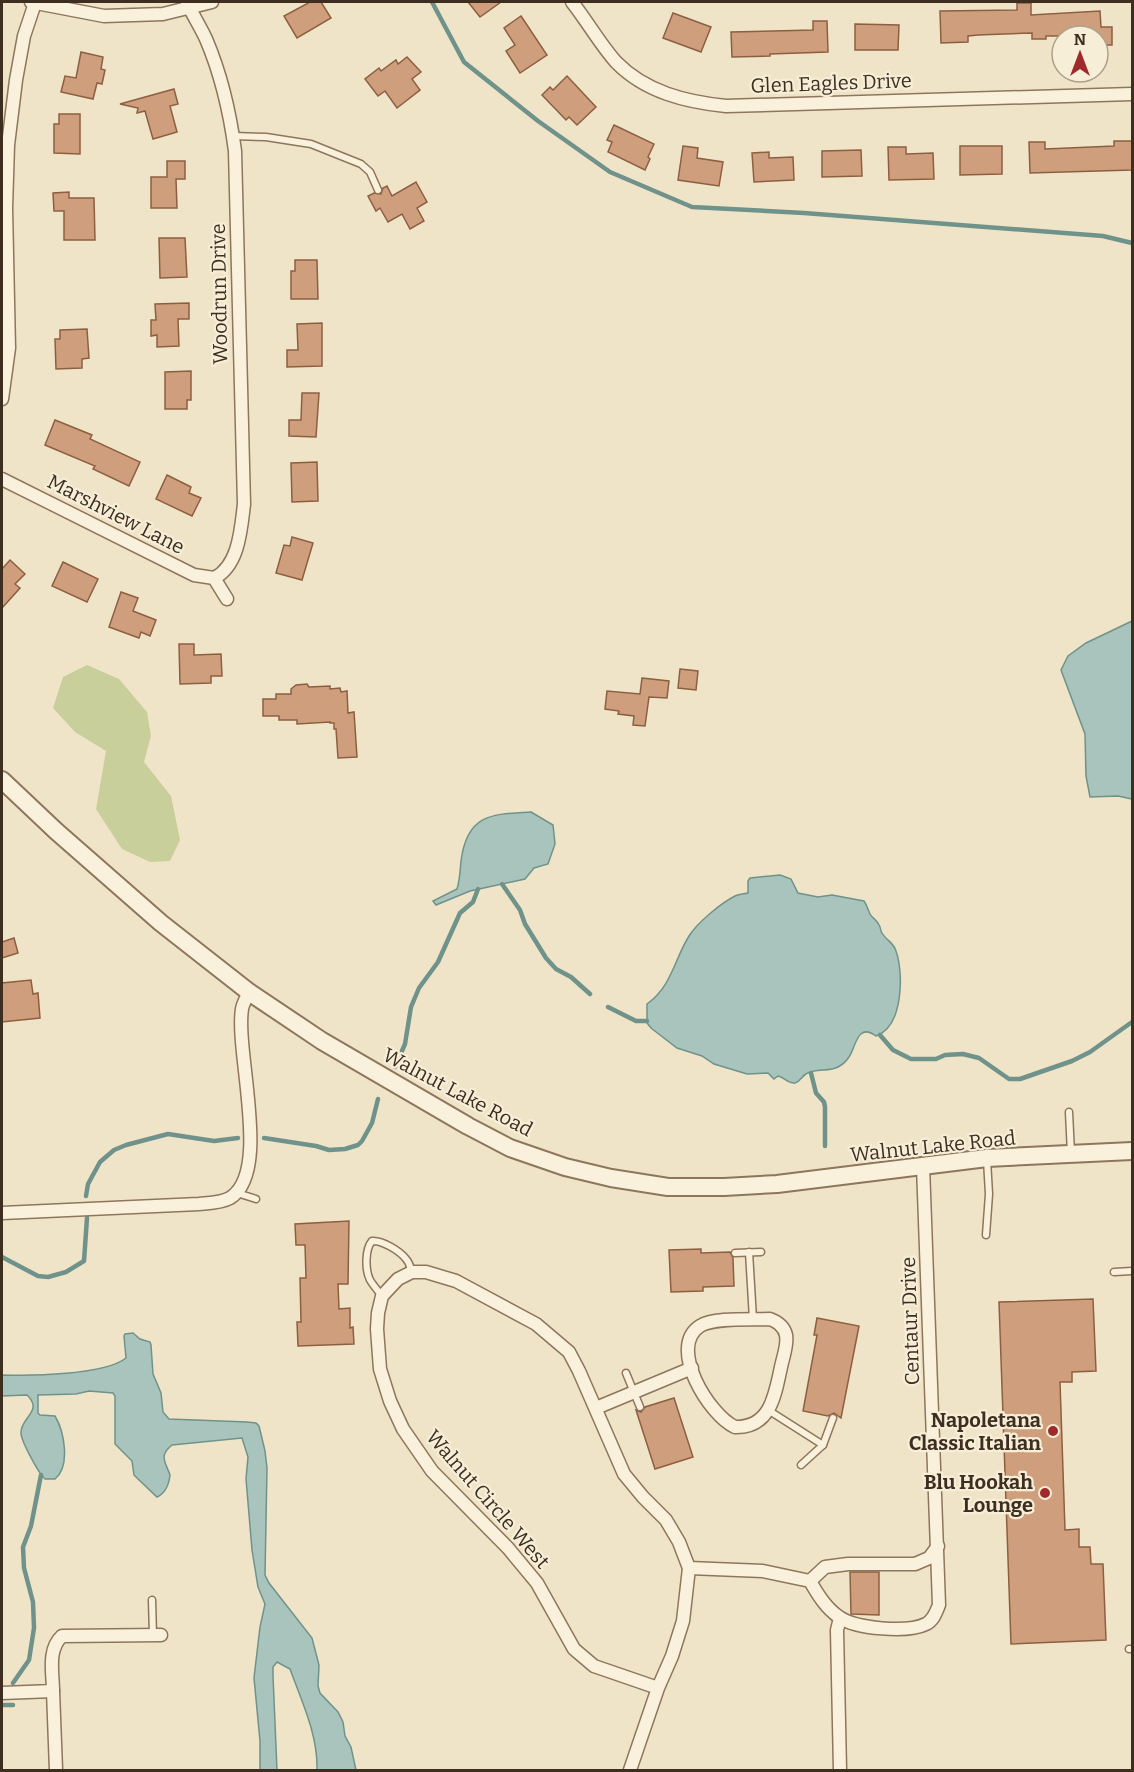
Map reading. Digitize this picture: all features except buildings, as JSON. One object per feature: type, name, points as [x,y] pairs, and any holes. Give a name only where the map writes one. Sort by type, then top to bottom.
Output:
[{"type":"street","points":[[2,399],[9,348],[6,208],[8,145],[16,80],[33,2],[104,16],[163,14],[188,4],[212,2]]},
{"type":"street","name":"Glen Eagles Drive","points":[[573,2],[616,62],[635,78],[657,90],[701,103],[726,106],[1132,94]]},
{"type":"street","name":"Woodrun Drive","points":[[188,4],[206,38],[220,80],[235,151],[244,504],[240,534],[229,566],[221,575],[214,578]]},
{"type":"street","name":"Marshview Lane","points":[[2,479],[194,575],[214,578]]},
{"type":"street","points":[[214,578],[228,599]]},
{"type":"street","name":"Walnut Lake Road","points":[[2,780],[56,831],[161,923],[249,992],[322,1041],[468,1126],[510,1148],[565,1167],[611,1178],[668,1187],[724,1187],[777,1184],[987,1158],[1132,1151]]},
{"type":"street","points":[[2,1213],[199,1204],[221,1202],[237,1193],[249,1167],[251,1145],[242,1035],[242,1008],[249,992]]},
{"type":"street","name":"Centaur Drive","points":[[840,1618],[862,1627],[888,1628],[926,1624],[934,1618],[939,1605],[923,1166]]},
{"type":"street","points":[[382,1296],[398,1279],[412,1272],[426,1272],[456,1281],[536,1324],[568,1352],[596,1407],[624,1474],[666,1520],[680,1542],[689,1568],[683,1620],[630,1770]]},
{"type":"street","name":"Walnut Circle West","points":[[382,1296],[377,1329],[380,1370],[390,1401],[403,1429],[432,1471],[508,1548],[537,1583],[574,1649],[594,1666],[658,1688]]},
{"type":"street","points":[[770,1319],[786,1333],[786,1344],[772,1405],[752,1425],[735,1427],[717,1415],[706,1401],[692,1368],[687,1348],[695,1331],[709,1322],[770,1319]]},
{"type":"street","points":[[596,1407],[692,1368]]},
{"type":"street","points":[[810,1581],[825,1567],[848,1564],[915,1564],[929,1558],[938,1546]]},
{"type":"street","points":[[689,1568],[763,1571],[810,1581],[821,1599],[840,1618],[837,1630],[840,1770]]},
{"type":"street","points":[[56,1770],[52,1652],[55,1642],[62,1636],[157,1635]]},
{"type":"street","points":[[2,1693],[53,1691]]},
{"type":"lane","points":[[233,136],[266,137],[311,144],[361,164],[370,172],[378,190]]},
{"type":"lane","points":[[1069,1112],[1071,1154]]},
{"type":"lane","points":[[986,1235],[989,1194],[987,1158]]},
{"type":"lane","points":[[237,1193],[256,1199]]},
{"type":"lane","points":[[382,1296],[370,1279],[367,1258],[368,1246],[372,1241],[378,1240],[402,1255],[409,1263],[412,1272]]},
{"type":"lane","points":[[749,1252],[753,1320]]},
{"type":"lane","points":[[735,1253],[761,1252]]},
{"type":"lane","points":[[1114,1272],[1132,1271]]},
{"type":"lane","points":[[626,1373],[640,1407]]},
{"type":"lane","points":[[768,1410],[823,1445]]},
{"type":"lane","points":[[801,1465],[823,1445],[833,1418]]},
{"type":"lane","points":[[152,1600],[157,1635]]},
{"type":"green space","points":[[87,665],[119,679],[147,712],[151,736],[144,762],[171,796],[180,840],[170,861],[150,862],[122,849],[96,809],[106,751],[75,732],[53,708],[63,677]]},
{"type":"water","points":[[1132,621],[1132,799],[1118,796],[1090,797],[1086,776],[1085,734],[1061,670],[1068,656],[1086,643]]},
{"type":"water","points":[[531,812],[553,825],[555,844],[548,864],[534,868],[525,879],[470,891],[436,905],[433,901],[457,889],[464,845],[475,825],[493,816]]},
{"type":"water","points":[[780,875],[791,879],[798,893],[818,897],[832,895],[864,901],[880,926],[881,932],[895,948],[900,973],[896,1011],[885,1031],[876,1036],[870,1032],[861,1034],[849,1057],[841,1065],[810,1072],[795,1083],[778,1076],[774,1079],[768,1073],[747,1074],[714,1064],[702,1056],[677,1048],[647,1023],[647,1004],[662,989],[689,936],[698,925],[729,899],[748,893],[750,878]]},
{"type":"water","points":[[133,1333],[140,1339],[150,1342],[153,1374],[161,1393],[163,1412],[169,1419],[247,1422],[256,1423],[259,1426],[267,1468],[265,1575],[312,1638],[319,1665],[320,1693],[338,1712],[343,1722],[356,1770],[317,1770],[315,1744],[304,1706],[290,1669],[277,1662],[273,1667],[273,1676],[277,1770],[260,1770],[260,1741],[254,1678],[265,1604],[258,1587],[252,1550],[246,1479],[248,1457],[242,1438],[172,1445],[164,1456],[170,1475],[169,1482],[165,1491],[157,1497],[134,1475],[132,1461],[115,1444],[115,1396],[113,1393],[89,1391],[76,1394],[38,1395],[38,1413],[55,1416],[61,1430],[64,1448],[63,1466],[55,1479],[45,1479],[31,1457],[21,1433],[32,1410],[32,1401],[27,1395],[2,1396],[2,1375],[67,1373],[116,1364],[126,1358],[125,1334]]},
{"type":"waterway","points":[[432,2],[464,62],[538,121],[610,172],[692,207],[804,213],[1103,236],[1132,243]]},
{"type":"waterway","points":[[502,884],[520,910],[525,924],[546,958],[556,969],[571,977],[590,994]]},
{"type":"waterway","points":[[395,1067],[405,1044],[411,1007],[419,988],[438,962],[460,913],[473,902],[478,889]]},
{"type":"waterway","points":[[608,1007],[636,1021],[647,1021]]},
{"type":"waterway","points":[[880,1035],[893,1050],[911,1059],[936,1059],[945,1055],[963,1054],[979,1058],[1009,1079],[1020,1079],[1072,1061],[1090,1052],[1132,1022]]},
{"type":"waterway","points":[[811,1073],[816,1093],[824,1102],[825,1107],[825,1146]]},
{"type":"waterway","points":[[264,1138],[329,1150],[358,1145],[372,1123],[378,1099]]},
{"type":"waterway","points":[[86,1196],[88,1184],[100,1162],[114,1150],[126,1145],[168,1134],[214,1141],[238,1138]]},
{"type":"waterway","points":[[2,1257],[38,1276],[48,1277],[66,1272],[84,1261],[87,1218]]},
{"type":"waterway","points":[[13,1683],[29,1660],[34,1628],[33,1602],[24,1568],[23,1547],[31,1526],[41,1475]]},
{"type":"waterway","points":[[2,1705],[13,1705]]},
{"type":"place","name":"Napoletana Classic Italian","points":[[1053,1431]]},
{"type":"place","name":"Blu Hookah Lounge","points":[[1045,1493]]}]
